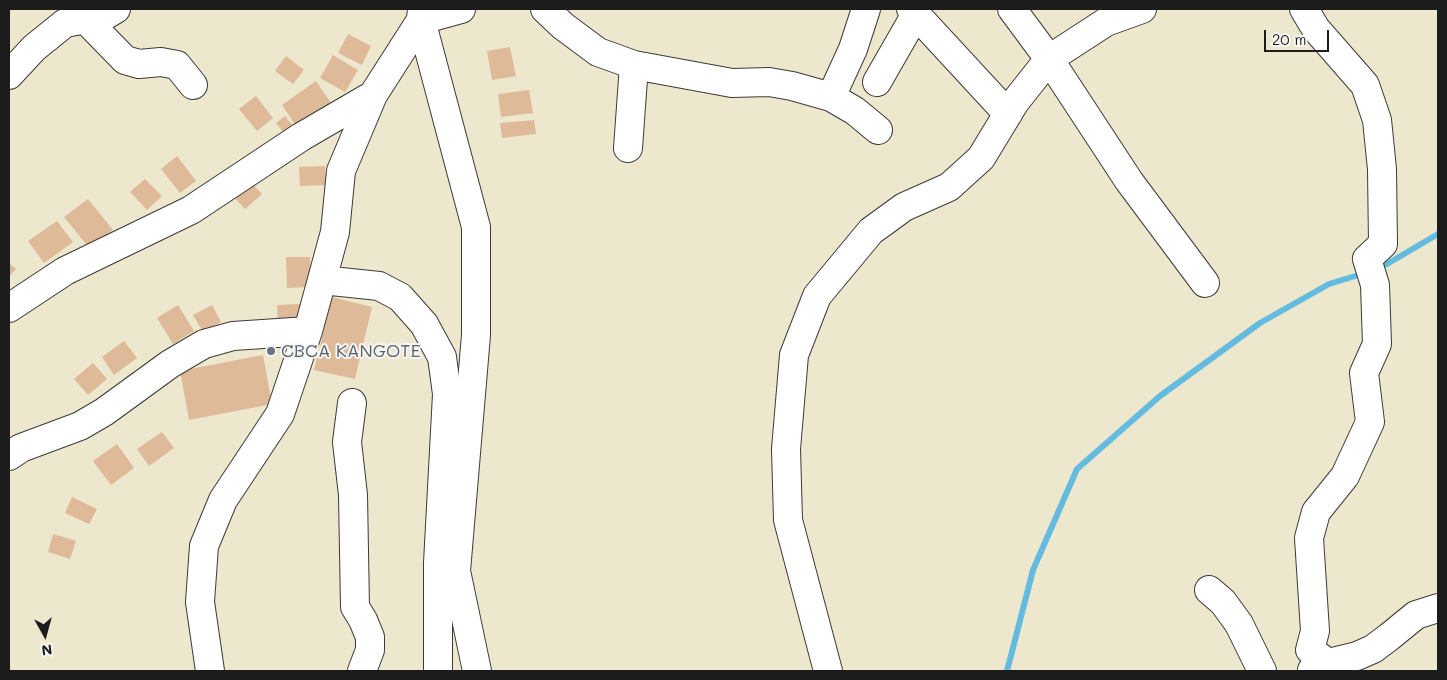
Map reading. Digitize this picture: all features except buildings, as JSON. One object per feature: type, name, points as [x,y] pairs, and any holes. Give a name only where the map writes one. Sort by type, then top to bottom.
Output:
[{"type":"main road","points":[[9,75],[34,48],[65,23],[83,14],[104,16],[116,9]]},
{"type":"main road","points":[[422,14],[461,9]]},
{"type":"main road","points":[[545,9],[563,26],[598,52],[634,65],[732,83],[769,82],[832,97],[855,111],[878,130]]},
{"type":"main road","points":[[832,97],[853,49],[866,9]]},
{"type":"main road","points":[[1012,9],[1049,59],[1129,181],[1204,283]]},
{"type":"main road","points":[[828,671],[788,520],[786,449],[794,355],[818,296],[871,231],[904,207],[949,187],[981,158],[1008,114],[1049,59],[1106,22],[1142,9]]},
{"type":"main road","points":[[1304,9],[1316,29],[1365,85],[1377,120],[1382,169],[1383,244],[1367,259],[1375,285],[1377,344],[1364,373],[1370,422],[1345,476],[1316,512],[1309,538],[1315,631],[1310,650],[1323,669],[1373,648],[1389,638],[1416,615],[1438,608]]},
{"type":"main road","points":[[877,82],[914,11],[1008,114]]},
{"type":"main road","points":[[83,14],[125,60],[139,64],[160,62],[176,65],[193,85]]},
{"type":"main road","points":[[210,671],[200,602],[204,546],[223,500],[280,414],[308,331],[335,232],[341,171],[373,95],[422,14]]},
{"type":"main road","points":[[422,14],[476,226],[476,334],[456,571],[477,671]]},
{"type":"main road","points":[[628,148],[634,65]]},
{"type":"main road","points":[[9,308],[65,271],[191,210],[301,137],[373,95]]},
{"type":"main road","points":[[322,280],[379,286],[400,297],[424,324],[442,357],[447,394],[438,563],[438,671]]},
{"type":"main road","points":[[9,456],[21,448],[80,426],[104,412],[170,364],[204,344],[233,336],[308,331]]},
{"type":"main road","points":[[352,404],[347,442],[353,495],[355,607],[370,637],[370,650],[362,671]]},
{"type":"main road","points":[[1208,590],[1223,602],[1240,624],[1262,671]]},
{"type":"waterway","points":[[1377,268],[1438,234]]},
{"type":"waterway","points":[[1007,671],[1033,570],[1077,469],[1160,396],[1260,323],[1329,284],[1365,273]]},
{"type":"place","name":"CBCA KANGOTE","points":[[271,351]]}]
